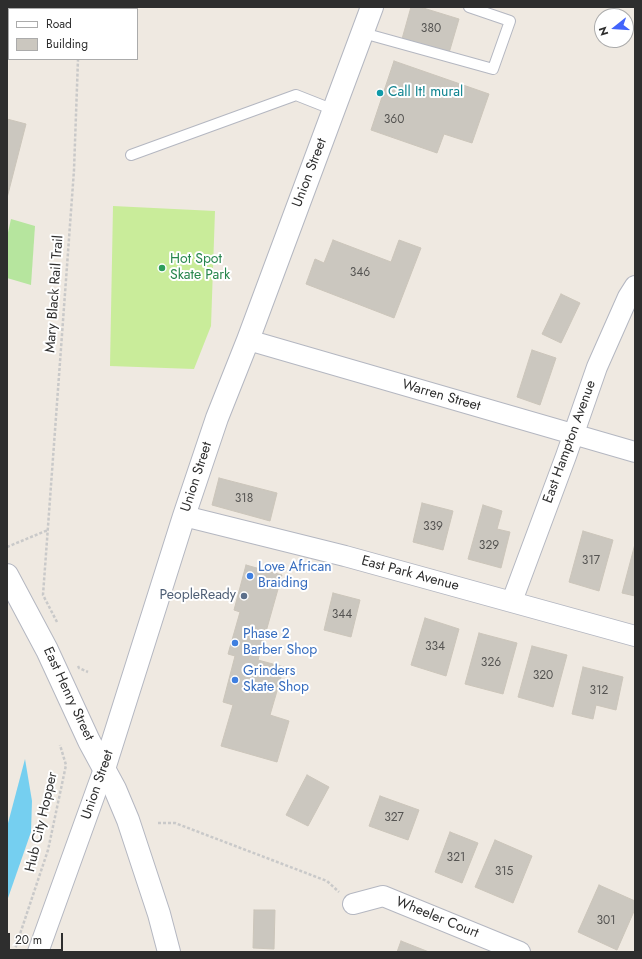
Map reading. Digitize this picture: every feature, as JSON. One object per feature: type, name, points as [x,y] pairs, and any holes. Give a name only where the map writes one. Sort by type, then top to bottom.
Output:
[{"type":"main road","name":"Union Street","points":[[104,769],[184,516],[217,418],[248,340],[372,7]]},
{"type":"main road","name":"East Henry Street","points":[[7,575],[47,650],[89,741],[115,789],[128,820],[159,914],[169,952]]},
{"type":"street","name":"East Hampton Avenue","points":[[512,601],[597,367],[628,297],[635,286]]},
{"type":"street","name":"Warren Street","points":[[248,340],[635,452]]},
{"type":"street","name":"East Park Avenue","points":[[184,516],[345,556],[635,636]]},
{"type":"street","name":"Union Street","points":[[38,952],[104,769]]},
{"type":"street","name":"Wheeler Court","points":[[353,904],[383,896],[520,952]]},
{"type":"lane","points":[[363,33],[493,70],[510,21],[469,7]]},
{"type":"lane","points":[[132,156],[296,95],[334,110]]},
{"type":"path","name":"Mary Black Rail Trail","points":[[44,595],[74,170],[78,60]]},
{"type":"path","points":[[7,547],[48,530]]},
{"type":"path","name":"Hub City Hopper","points":[[14,952],[48,850],[66,765],[60,745]]},
{"type":"path","points":[[158,822],[175,823],[327,881],[353,904]]},
{"type":"green space","name":"Hot Spot Skate Park","points":[[113,206],[215,211],[211,326],[194,369],[110,366]]},
{"type":"green space","points":[[11,219],[35,226],[31,285],[7,278],[7,237]]},
{"type":"water","points":[[25,759],[32,801],[31,832],[7,899],[7,827]]},
{"type":"building","points":[[411,7],[420,7],[459,19],[449,53],[402,39]]},
{"type":"building","points":[[394,61],[489,94],[472,143],[444,134],[437,153],[371,130]]},
{"type":"building","points":[[7,119],[26,124],[7,198]]},
{"type":"building","points":[[333,240],[391,262],[399,240],[421,248],[394,318],[306,284],[315,259],[324,263]]},
{"type":"building","points":[[561,294],[580,303],[561,343],[542,334]]},
{"type":"building","points":[[532,350],[556,358],[540,405],[517,397]]},
{"type":"building","points":[[219,478],[277,493],[270,521],[212,505]]},
{"type":"building","points":[[422,503],[453,511],[443,550],[413,542]]},
{"type":"building","points":[[483,505],[502,511],[497,529],[510,532],[501,568],[468,559]]},
{"type":"building","points":[[583,531],[613,540],[599,591],[569,582]]},
{"type":"building","points":[[635,544],[635,596],[622,593]]},
{"type":"building","points":[[246,565],[282,575],[258,660],[284,667],[270,715],[289,721],[277,762],[221,746],[233,705],[223,702],[235,656],[228,654],[240,612],[234,610]]},
{"type":"building","points":[[333,593],[360,600],[351,637],[324,630]]},
{"type":"building","points":[[425,618],[459,629],[446,676],[411,665]]},
{"type":"building","points":[[479,633],[517,643],[503,694],[465,684]]},
{"type":"building","points":[[532,646],[567,655],[553,707],[518,697]]},
{"type":"building","points":[[583,667],[623,677],[616,710],[596,705],[593,719],[572,714]]},
{"type":"building","points":[[307,775],[329,787],[308,826],[286,815]]},
{"type":"building","points":[[380,796],[419,810],[408,840],[369,826]]},
{"type":"building","points":[[450,832],[478,843],[462,883],[435,872]]},
{"type":"building","points":[[495,840],[532,856],[513,903],[475,887]]},
{"type":"building","points":[[599,885],[635,901],[635,909],[617,950],[578,932]]},
{"type":"building","points":[[254,910],[275,910],[274,949],[253,948]]},
{"type":"building","points":[[401,941],[429,952],[397,952]]},
{"type":"place","name":"Call It! mural","points":[[380,93]]},
{"type":"place","name":"Hot Spot Skate Park","points":[[162,268]]},
{"type":"place","name":"Love African Braiding","points":[[250,576]]},
{"type":"place","name":"PeopleReady","points":[[244,596]]},
{"type":"place","name":"Phase 2 Barber Shop","points":[[235,643]]},
{"type":"place","name":"Grinders Skate Shop","points":[[235,680]]}]
